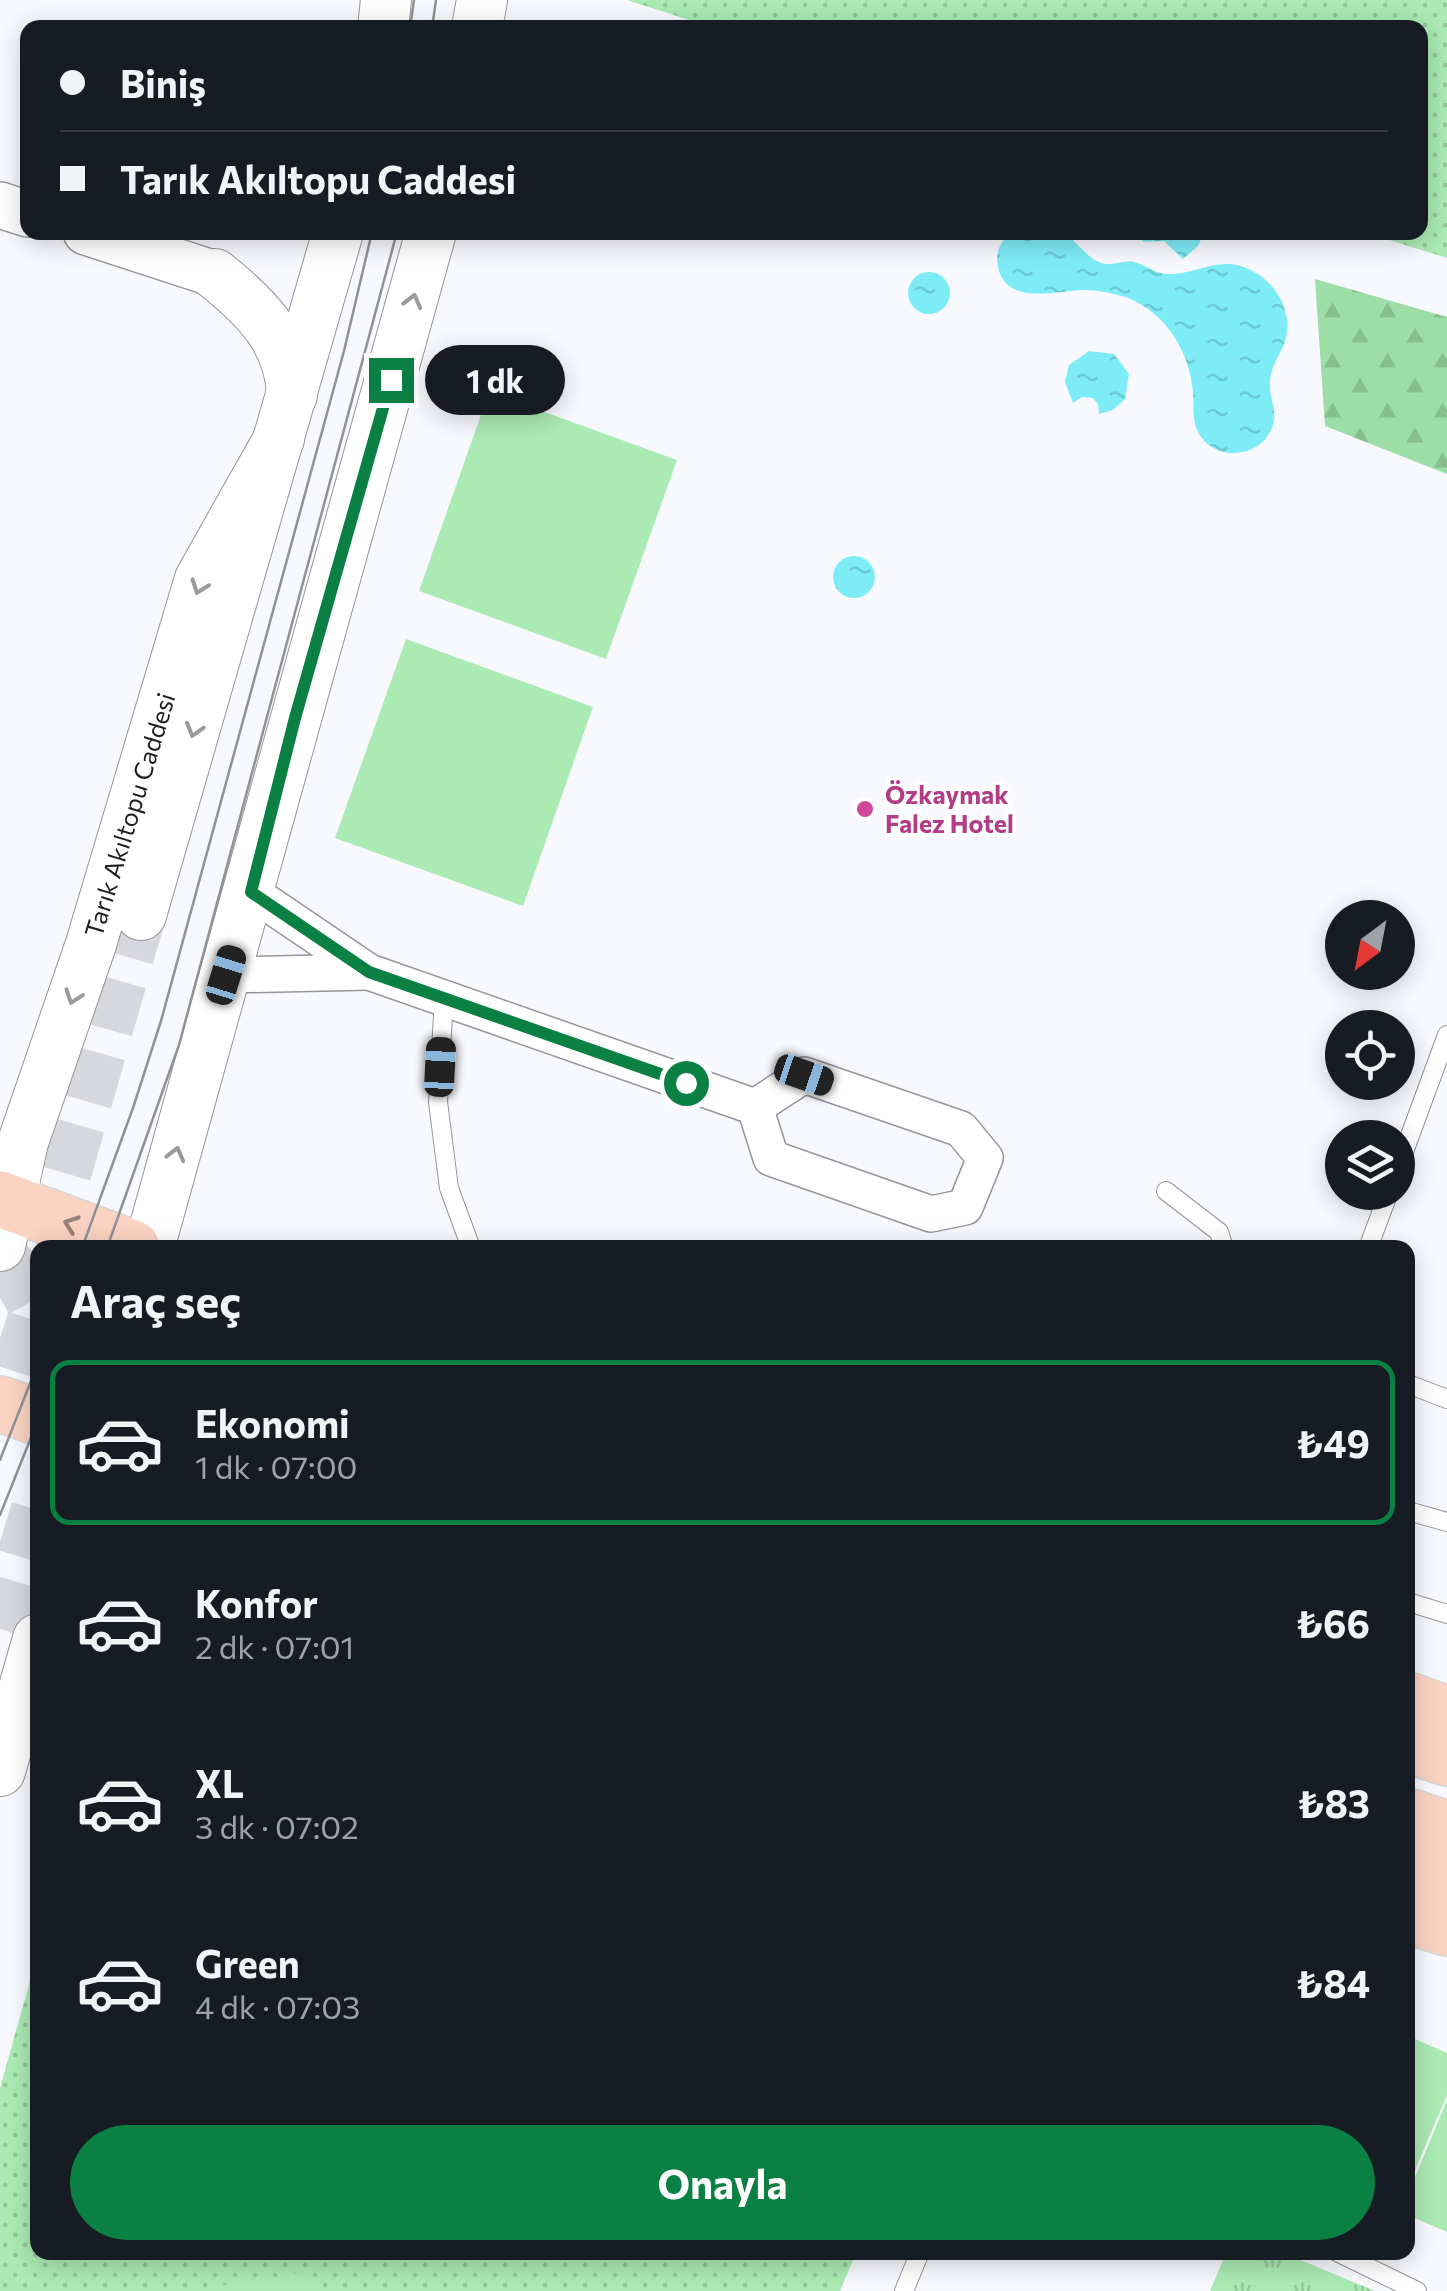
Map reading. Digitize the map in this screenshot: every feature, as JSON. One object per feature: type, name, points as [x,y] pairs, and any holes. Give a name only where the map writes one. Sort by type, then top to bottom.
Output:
[{"type":"main road","points":[[215,274],[250,276],[278,284],[290,280],[302,272],[315,240]]},
{"type":"main road","points":[[140,915],[336,240]]},
{"type":"main road","points":[[152,1240],[430,240]]},
{"type":"main road","points":[[215,274],[244,297],[285,352],[291,372],[285,417]]},
{"type":"main road","name":"Tarık Akıltopu Caddesi","points":[[3,1216],[23,1142],[91,944],[200,579],[285,417]]},
{"type":"main road","points":[[3,1216],[100,1240]]},
{"type":"main road","points":[[0,1404],[30,1414]]},
{"type":"main road","points":[[0,1771],[30,1666]]},
{"type":"main road","points":[[13,1724],[30,1691]]},
{"type":"main road","points":[[1423,1711],[1447,1758]]},
{"type":"main road","points":[[1415,1819],[1447,1830]]},
{"type":"main road","points":[[1415,1871],[1447,1882]]},
{"type":"main road","points":[[1415,1918],[1447,1928]]},
{"type":"street","points":[[111,240],[215,274]]},
{"type":"street","points":[[251,892],[369,972],[755,1108]]},
{"type":"street","points":[[226,975],[369,972]]},
{"type":"street","points":[[804,1075],[961,1128],[985,1158],[965,1207],[931,1214],[771,1158],[755,1108],[804,1075]]},
{"type":"lane","points":[[444,998],[438,1102],[449,1188],[469,1240]]},
{"type":"lane","points":[[1415,1122],[1447,1035]]},
{"type":"lane","points":[[1166,1191],[1218,1232],[1221,1240]]},
{"type":"lane","points":[[1371,1240],[1382,1210]]},
{"type":"lane","points":[[1415,1387],[1447,1399]]},
{"type":"lane","points":[[1415,1513],[1447,1522]]},
{"type":"lane","points":[[1415,1604],[1447,1614]]},
{"type":"lane","points":[[904,2291],[917,2260]]},
{"type":"lane","points":[[1353,2260],[1417,2291]]},
{"type":"green space","points":[[627,0],[1447,0],[1447,258],[1389,240],[1428,240],[1428,20],[689,20]]},
{"type":"green space","points":[[1315,279],[1447,317],[1447,474],[1325,426]]},
{"type":"green space","points":[[489,392],[677,460],[606,659],[419,591]]},
{"type":"green space","points":[[406,639],[593,707],[523,906],[335,838]]},
{"type":"green space","points":[[30,1981],[30,2260],[853,2260],[840,2291],[0,2291],[0,2088]]},
{"type":"green space","points":[[1415,2039],[1447,2053],[1447,2095],[1415,2170]]},
{"type":"green space","points":[[1447,2100],[1447,2232],[1415,2218],[1415,2177]]},
{"type":"green space","points":[[1223,2260],[1301,2260],[1375,2291],[1210,2291]]},
{"type":"green space","points":[[300,2273],[315,2291],[188,2291]]},
{"type":"water","points":[[1073,240],[1105,264],[1134,262],[1170,274],[1229,264],[1265,280],[1281,300],[1287,325],[1286,338],[1271,375],[1274,419],[1267,437],[1248,451],[1236,453],[1214,448],[1204,441],[1195,425],[1187,362],[1165,324],[1142,305],[1111,293],[1083,290],[1033,294],[1011,287],[1003,279],[997,262],[1003,241]]},
{"type":"water","points":[[1142,240],[1201,240],[1183,259],[1164,241]]},
{"type":"water","points":[[929,272],[944,278],[950,293],[944,308],[929,314],[914,308],[908,293],[914,278]]},
{"type":"water","points":[[1089,351],[1114,354],[1129,374],[1125,399],[1113,410],[1099,414],[1093,398],[1082,397],[1073,403],[1065,382],[1069,365]]},
{"type":"water","points":[[854,556],[869,562],[875,577],[869,592],[854,598],[839,592],[833,577],[839,562]]},
{"type":"tunnel","points":[[67,1240],[63,1212],[66,1174],[141,915]]},
{"type":"tunnel","points":[[0,1257],[30,1295]]},
{"type":"tunnel","points":[[0,1338],[30,1347]]},
{"type":"tunnel","points":[[0,1629],[30,1529]]},
{"type":"tram line","points":[[411,20],[414,0]]},
{"type":"tram line","points":[[433,20],[436,0]]},
{"type":"tram line","points":[[85,1240],[161,1021],[344,351],[370,240]]},
{"type":"tram line","points":[[110,1240],[179,1045],[395,240]]},
{"type":"tram line","points":[[0,1460],[30,1383]]},
{"type":"tram line","points":[[0,1515],[30,1440]]},
{"type":"place","name":"Özkaymak Falez Hotel","points":[[865,809]]},
{"type":"route","points":[[391,380],[295,718],[251,892],[369,972],[686,1083]]}]
